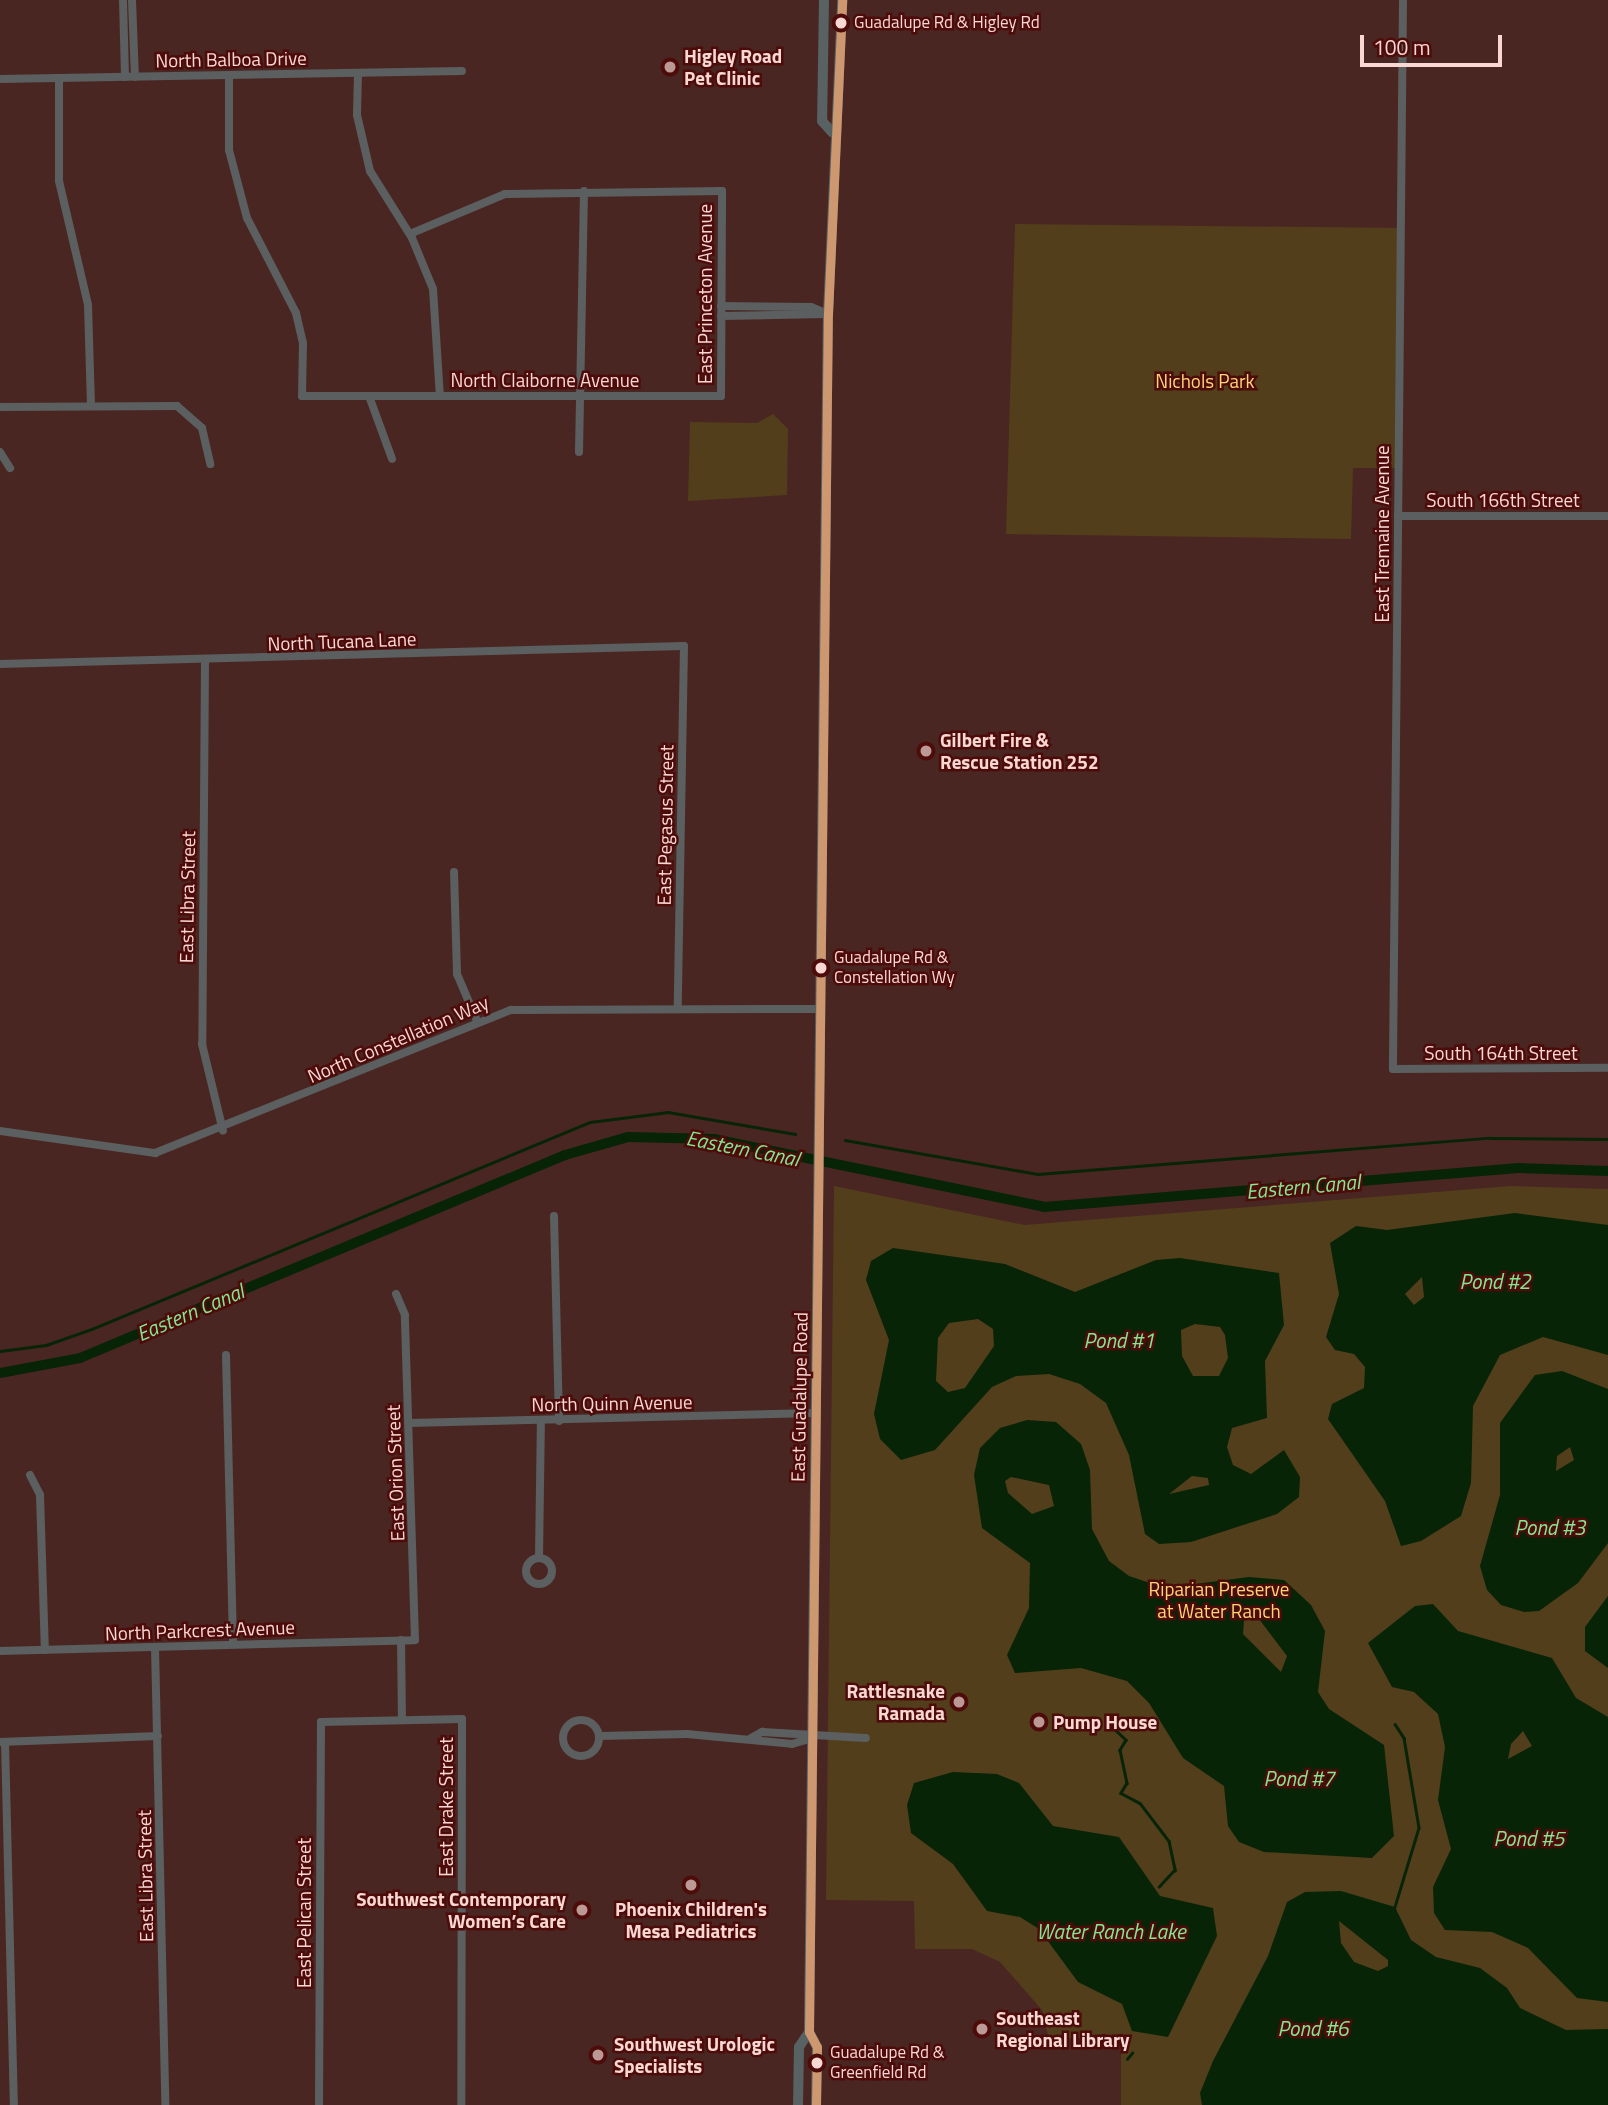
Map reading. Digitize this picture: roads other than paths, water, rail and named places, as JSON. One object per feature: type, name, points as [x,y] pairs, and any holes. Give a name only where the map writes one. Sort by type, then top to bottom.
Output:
[{"type":"main road","name":"East Guadalupe Road","points":[[824,0],[822,121],[832,132]]},
{"type":"main road","name":"East Guadalupe Road","points":[[816,2105],[817,2047],[809,2032],[828,314],[832,132],[840,122],[842,0]]},
{"type":"main road","name":"East Guadalupe Road","points":[[798,2105],[799,2047],[809,2032]]},
{"type":"street","points":[[123,0],[125,77]]},
{"type":"street","points":[[132,0],[135,77]]},
{"type":"street","name":"East Tremaine Avenue","points":[[1393,1069],[1403,0]]},
{"type":"street","name":"North Balboa Drive","points":[[0,79],[462,71]]},
{"type":"street","points":[[358,73],[357,115],[370,170],[410,234],[439,317],[440,396]]},
{"type":"street","name":"North Claiborne Avenue","points":[[229,75],[229,150],[247,218],[296,313],[303,343],[302,396],[720,396]]},
{"type":"street","points":[[58,78],[59,181],[88,305],[91,404]]},
{"type":"street","points":[[410,234],[505,194],[583,191],[579,452]]},
{"type":"street","name":"East Princeton Avenue","points":[[583,191],[722,191],[720,396]]},
{"type":"street","points":[[721,306],[811,307],[828,314]]},
{"type":"street","points":[[721,316],[828,314]]},
{"type":"street","points":[[369,396],[391,459]]},
{"type":"street","points":[[0,407],[91,404],[177,406],[202,428],[210,464]]},
{"type":"street","points":[[0,452],[10,468]]},
{"type":"street","name":"South 166th Street","points":[[1398,516],[1608,516]]},
{"type":"street","name":"North Tucana Lane","points":[[0,664],[205,661],[684,646]]},
{"type":"street","name":"East Pegasus Street","points":[[678,1005],[684,646]]},
{"type":"street","name":"East Libra Street","points":[[205,661],[202,1044],[223,1131]]},
{"type":"street","points":[[454,872],[457,974],[477,1021]]},
{"type":"street","name":"North Constellation Way","points":[[0,1131],[126,1154],[155,1153],[223,1131],[477,1021],[511,1010],[678,1005],[821,1009]]},
{"type":"street","name":"South 164th Street","points":[[1393,1069],[1608,1068]]},
{"type":"street","points":[[554,1216],[559,1421]]},
{"type":"street","name":"East Orion Street","points":[[396,1294],[405,1315],[415,1640],[401,1640]]},
{"type":"street","points":[[226,1355],[233,1644]]},
{"type":"street","name":"North Quinn Avenue","points":[[409,1423],[816,1413]]},
{"type":"street","points":[[539,1558],[541,1421]]},
{"type":"street","points":[[30,1475],[40,1495],[45,1650]]},
{"type":"street","points":[[401,1640],[402,1720]]},
{"type":"street","name":"North Parkcrest Avenue","points":[[0,1651],[401,1640]]},
{"type":"street","name":"East Libra Street","points":[[155,1647],[164,2105]]},
{"type":"street","name":"East Drake Street","points":[[402,1720],[462,1719],[461,2105]]},
{"type":"street","name":"East Pelican Street","points":[[319,2105],[321,1722],[402,1720]]},
{"type":"street","points":[[599,1736],[597,1748],[582,1757],[570,1753],[563,1737],[567,1726],[584,1720],[599,1736],[751,1738],[765,1732],[813,1738],[866,1738]]},
{"type":"street","points":[[14,2105],[2,1742],[158,1736]]},
{"type":"water","name":"Pond #2","points":[[1515,1213],[1608,1225],[1608,1355],[1543,1337],[1500,1355],[1473,1406],[1471,1483],[1461,1516],[1421,1541],[1401,1546],[1385,1501],[1328,1419],[1332,1404],[1364,1388],[1365,1367],[1354,1354],[1335,1350],[1326,1337],[1339,1294],[1330,1243],[1356,1226],[1387,1230]],"holes":[[[1422,1277],[1424,1297],[1414,1305],[1405,1294]]]},
{"type":"water","name":"Pond #1","points":[[893,1248],[1005,1264],[1075,1292],[1156,1260],[1180,1258],[1279,1273],[1284,1325],[1265,1361],[1267,1418],[1232,1428],[1227,1447],[1233,1465],[1251,1474],[1284,1450],[1300,1477],[1299,1497],[1277,1514],[1191,1542],[1159,1544],[1145,1534],[1129,1455],[1106,1403],[1080,1384],[1049,1374],[1016,1376],[992,1387],[935,1450],[901,1460],[880,1439],[874,1414],[889,1340],[866,1280],[871,1261]],"holes":[[[978,1319],[993,1329],[994,1346],[965,1388],[948,1392],[936,1381],[938,1338],[949,1323]],[[1195,1324],[1220,1327],[1225,1335],[1228,1358],[1219,1376],[1193,1376],[1182,1356],[1181,1330]],[[1192,1476],[1208,1478],[1209,1485],[1169,1494]]]},
{"type":"water","name":"Pond #3","points":[[1562,1371],[1608,1389],[1608,1543],[1578,1583],[1539,1611],[1524,1612],[1501,1605],[1487,1590],[1480,1566],[1500,1495],[1500,1423],[1535,1375]],"holes":[[[1570,1447],[1574,1460],[1556,1471],[1557,1456]]]},
{"type":"water","name":"Pond #7","points":[[1027,1420],[1056,1422],[1081,1444],[1090,1470],[1092,1529],[1109,1561],[1129,1576],[1165,1588],[1249,1577],[1284,1580],[1311,1605],[1325,1631],[1318,1692],[1329,1709],[1384,1745],[1394,1836],[1372,1858],[1264,1852],[1239,1842],[1228,1826],[1224,1786],[1183,1758],[1149,1703],[1127,1681],[1081,1668],[1015,1673],[1007,1655],[1029,1608],[1030,1563],[982,1528],[974,1475],[980,1448],[1000,1428]],"holes":[[[1011,1477],[1049,1485],[1054,1506],[1032,1514],[1008,1493],[1005,1481]],[[1259,1619],[1287,1656],[1281,1672],[1243,1634],[1244,1620]]]},
{"type":"water","points":[[1608,1596],[1608,1668],[1585,1651],[1585,1627]]},
{"type":"water","name":"Pond #5","points":[[1433,1604],[1458,1631],[1552,1658],[1576,1698],[1608,1717],[1608,2002],[1577,1998],[1528,1948],[1492,1932],[1445,1930],[1434,1913],[1433,1887],[1451,1849],[1438,1800],[1445,1747],[1438,1714],[1414,1692],[1392,1687],[1368,1643],[1415,1606]],"holes":[[[1523,1731],[1532,1746],[1508,1759],[1511,1744]]]},
{"type":"water","name":"Water Ranch Lake","points":[[953,1772],[997,1774],[1019,1783],[1053,1826],[1119,1837],[1160,1896],[1213,1908],[1217,1936],[1168,2037],[1132,2031],[1122,2004],[1078,1982],[1039,1929],[1020,1917],[987,1911],[953,1864],[911,1833],[907,1805],[914,1783]]},
{"type":"water","name":"Pond #6","points":[[1341,1891],[1395,1907],[1411,1940],[1436,1957],[1480,1968],[1507,1988],[1520,2008],[1566,2030],[1608,2029],[1608,2105],[1202,2105],[1200,2093],[1213,2061],[1268,1956],[1287,1902],[1305,1892]],"holes":[[[1339,1921],[1388,1960],[1388,1966],[1378,1971],[1354,1962],[1341,1943]]]},
{"type":"waterway","points":[[0,1351],[46,1345],[92,1329],[590,1122],[668,1112],[795,1134]]},
{"type":"waterway","name":"Eastern Canal","points":[[0,1373],[80,1358],[565,1155],[628,1137],[714,1139],[1044,1207],[1518,1168],[1608,1171]]},
{"type":"waterway","points":[[845,1140],[1038,1174],[1490,1138],[1608,1139]]},
{"type":"waterway","points":[[1107,1722],[1126,1740],[1120,1750],[1127,1783],[1121,1793],[1140,1803],[1169,1841],[1175,1870],[1159,1887]]},
{"type":"waterway","points":[[1395,1724],[1404,1738],[1419,1828],[1395,1907]]},
{"type":"waterway","points":[[1127,2059],[1132,2053]]},
{"type":"place","name":"Guadalupe Rd & Higley Rd","points":[[841,23]]},
{"type":"place","name":"Higley Road Pet Clinic","points":[[670,67]]},
{"type":"place","name":"Gilbert Fire & Rescue Station 252","points":[[926,751]]},
{"type":"place","name":"Guadalupe Rd & Constellation Wy","points":[[821,968]]},
{"type":"place","name":"Rattlesnake Ramada","points":[[959,1702]]},
{"type":"place","name":"Pump House","points":[[1039,1722]]},
{"type":"place","name":"Phoenix Children's Mesa Pediatrics","points":[[691,1885]]},
{"type":"place","name":"Southwest Contemporary Women’s Care","points":[[582,1910]]},
{"type":"place","name":"Southeast Regional Library","points":[[982,2029]]},
{"type":"place","name":"Southwest Urologic Specialists","points":[[598,2055]]},
{"type":"place","name":"Guadalupe Rd & Greenfield Rd","points":[[817,2063]]},
{"type":"park label","name":"Nichols Park","points":[[1205,381]]},
{"type":"park label","name":"Riparian Preserve at Water Ranch","points":[[1219,1600]]}]
